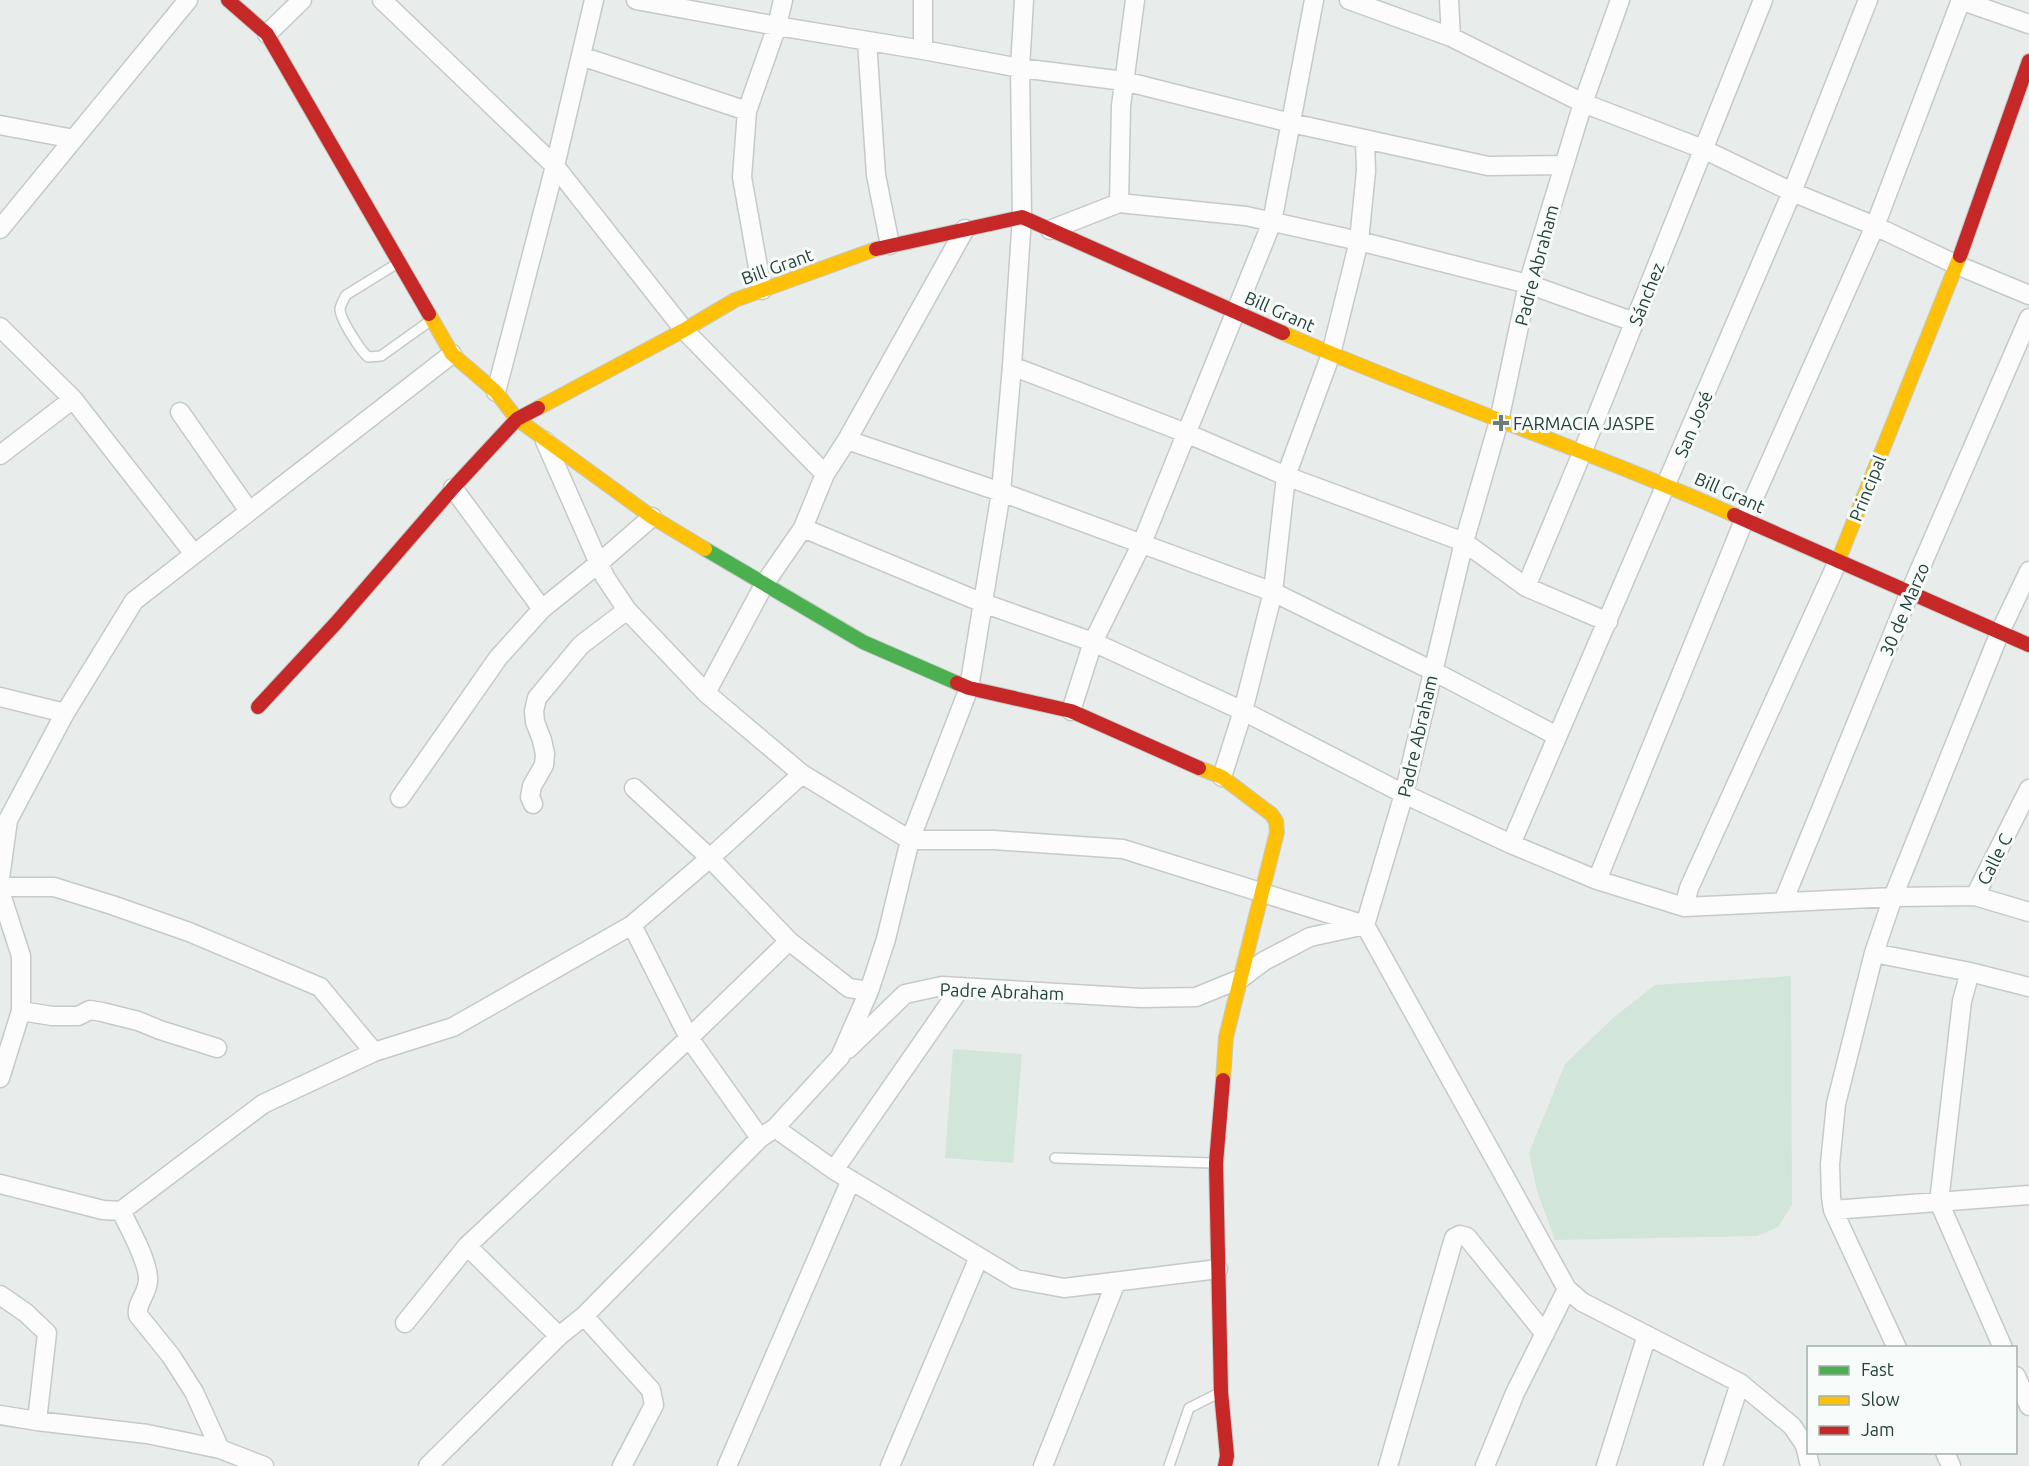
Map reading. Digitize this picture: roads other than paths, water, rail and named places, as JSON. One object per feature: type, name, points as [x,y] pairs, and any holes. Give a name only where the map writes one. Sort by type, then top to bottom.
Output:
[{"type":"street","points":[[1,226],[188,0]]},
{"type":"street","points":[[228,0],[267,34],[452,354],[496,392],[518,419],[652,517],[863,642],[969,687],[1071,711],[1175,759],[1222,777],[1271,814],[1276,821],[1277,832],[1226,1037],[1216,1163],[1221,1392],[1227,1456],[1225,1466]]},
{"type":"street","points":[[267,34],[302,0]]},
{"type":"street","points":[[382,0],[555,166],[684,330],[825,474]]},
{"type":"street","points":[[496,392],[555,166],[594,0]]},
{"type":"street","points":[[636,0],[1020,69],[1124,81],[1291,123],[1488,166],[1564,165]]},
{"type":"street","points":[[762,290],[742,177],[747,111],[777,26],[783,0]]},
{"type":"street","points":[[923,0],[923,50]]},
{"type":"street","points":[[840,1057],[869,992],[886,939],[910,840],[969,687],[1001,492],[1012,366],[1022,217],[1020,69],[1024,0]]},
{"type":"street","points":[[1119,203],[1121,106],[1135,0]]},
{"type":"street","points":[[1071,711],[1093,642],[1142,543],[1272,222],[1314,0]]},
{"type":"street","points":[[1349,0],[1451,37],[1583,103],[1703,149],[1792,192],[1875,226],[1957,265],[2029,295]]},
{"type":"street","points":[[1449,0],[1451,37]]},
{"type":"street","name":"Padre Abraham","points":[[428,1466],[559,1336],[584,1316],[905,994],[942,986],[1141,998],[1196,997],[1240,979],[1264,961],[1310,938],[1365,925],[1404,794],[1464,542],[1499,421],[1528,284],[1583,103],[1620,0]]},
{"type":"street","name":"Sánchez","points":[[1527,587],[1763,0]]},
{"type":"street","name":"San José","points":[[1511,844],[1792,192],[1868,0]]},
{"type":"street","points":[[1597,880],[1746,518],[1875,226],[1961,0],[2029,24]]},
{"type":"street","points":[[867,41],[876,175],[890,245]]},
{"type":"street","points":[[581,56],[747,111]]},
{"type":"street","name":"Principal","points":[[1684,907],[1689,888],[1838,561],[1957,265],[2029,61]]},
{"type":"street","points":[[0,125],[74,139]]},
{"type":"street","points":[[1222,777],[1243,711],[1273,592],[1286,476],[1331,354],[1359,242],[1366,171],[1365,139]]},
{"type":"street","points":[[1050,230],[1119,203],[1246,216],[1528,284],[1634,322]]},
{"type":"street","name":"Bill Grant","points":[[258,707],[336,624],[453,488],[518,419],[735,300],[890,245],[1022,217],[1331,354],[1746,518],[2029,645]]},
{"type":"street","points":[[706,693],[765,583],[803,528],[825,474],[847,440],[965,229]]},
{"type":"street","name":"30 de Marzo","points":[[1783,902],[1910,592],[2029,318]]},
{"type":"street","points":[[0,327],[73,399],[194,554]]},
{"type":"street","points":[[0,878],[8,820],[65,713],[134,601],[452,354]]},
{"type":"street","points":[[1012,366],[1186,433],[1286,476],[1464,542],[1527,587],[1608,622]]},
{"type":"street","points":[[0,455],[73,399]]},
{"type":"street","points":[[180,412],[249,511]]},
{"type":"street","points":[[544,438],[605,577],[627,610],[706,693],[802,774],[910,840],[994,840],[1123,849],[1365,925],[1567,1289],[1582,1302],[1740,1383],[1792,1426],[1805,1445],[1807,1453]]},
{"type":"street","points":[[847,440],[1001,492],[1273,592],[1433,671],[1557,736]]},
{"type":"street","points":[[453,488],[542,609]]},
{"type":"street","points":[[400,798],[498,658],[542,609],[652,517]]},
{"type":"street","points":[[803,528],[983,603],[1093,642],[1243,711],[1404,794],[1511,844],[1597,880],[1684,907],[1893,897],[1975,896],[2029,912]]},
{"type":"street","points":[[1897,1346],[1833,1210],[1830,1164],[1836,1104],[1874,953],[1893,897],[2000,632],[2029,571]]},
{"type":"street","points":[[533,804],[530,797],[532,786],[544,765],[545,754],[535,722],[534,711],[537,698],[581,645],[627,610]]},
{"type":"street","points":[[0,697],[65,713]]},
{"type":"street","points":[[0,1184],[103,1210],[121,1210],[263,1104],[374,1052],[453,1027],[632,925],[802,774]]},
{"type":"street","points":[[634,788],[710,858],[789,941],[849,988],[869,992]]},
{"type":"street","name":"Calle C","points":[[1975,896],[2029,789]]},
{"type":"street","points":[[0,1078],[7,1035],[21,1011],[21,956],[0,889],[54,887],[189,932],[320,987],[374,1052]]},
{"type":"street","points":[[632,925],[689,1038],[767,1133],[834,1170],[1016,1279],[1064,1288],[1218,1269]]},
{"type":"street","points":[[405,1323],[467,1246],[789,941]]},
{"type":"street","points":[[1874,953],[1970,972],[2029,987]]},
{"type":"street","points":[[1970,972],[1962,1001],[1939,1202],[2003,1346]]},
{"type":"street","points":[[834,1170],[961,987]]},
{"type":"street","points":[[21,1011],[52,1016],[78,1016],[90,1010],[102,1012],[138,1021],[217,1048]]},
{"type":"street","points":[[727,1466],[851,1180]]},
{"type":"street","points":[[1833,1210],[2029,1196]]},
{"type":"street","points":[[121,1210],[142,1256],[148,1278],[146,1292],[137,1309],[138,1316],[171,1356],[194,1392],[220,1449]]},
{"type":"street","points":[[1388,1466],[1454,1238],[1460,1235],[1467,1237],[1545,1334]]},
{"type":"street","points":[[467,1246],[559,1336]]},
{"type":"street","points":[[890,1466],[979,1257]]},
{"type":"street","points":[[1043,1466],[1116,1282]]},
{"type":"street","points":[[1485,1466],[1515,1393],[1567,1289]]},
{"type":"street","points":[[0,1295],[26,1313],[48,1333],[37,1421]]},
{"type":"street","points":[[584,1316],[651,1390],[654,1405],[622,1466]]},
{"type":"street","points":[[1606,1466],[1647,1335]]},
{"type":"street","points":[[2017,1378],[2029,1406]]},
{"type":"street","points":[[1713,1466],[1740,1383]]},
{"type":"street","points":[[0,1415],[147,1434],[220,1449],[264,1466]]},
{"type":"lane","points":[[399,262],[346,295],[340,311],[360,349],[368,357],[381,356],[432,320]]},
{"type":"lane","points":[[1055,1158],[1216,1163]]},
{"type":"lane","points":[[1169,1466],[1189,1408],[1221,1392]]},
{"type":"place","name":"FARMACIA JASPE","points":[[1501,423]]}]
